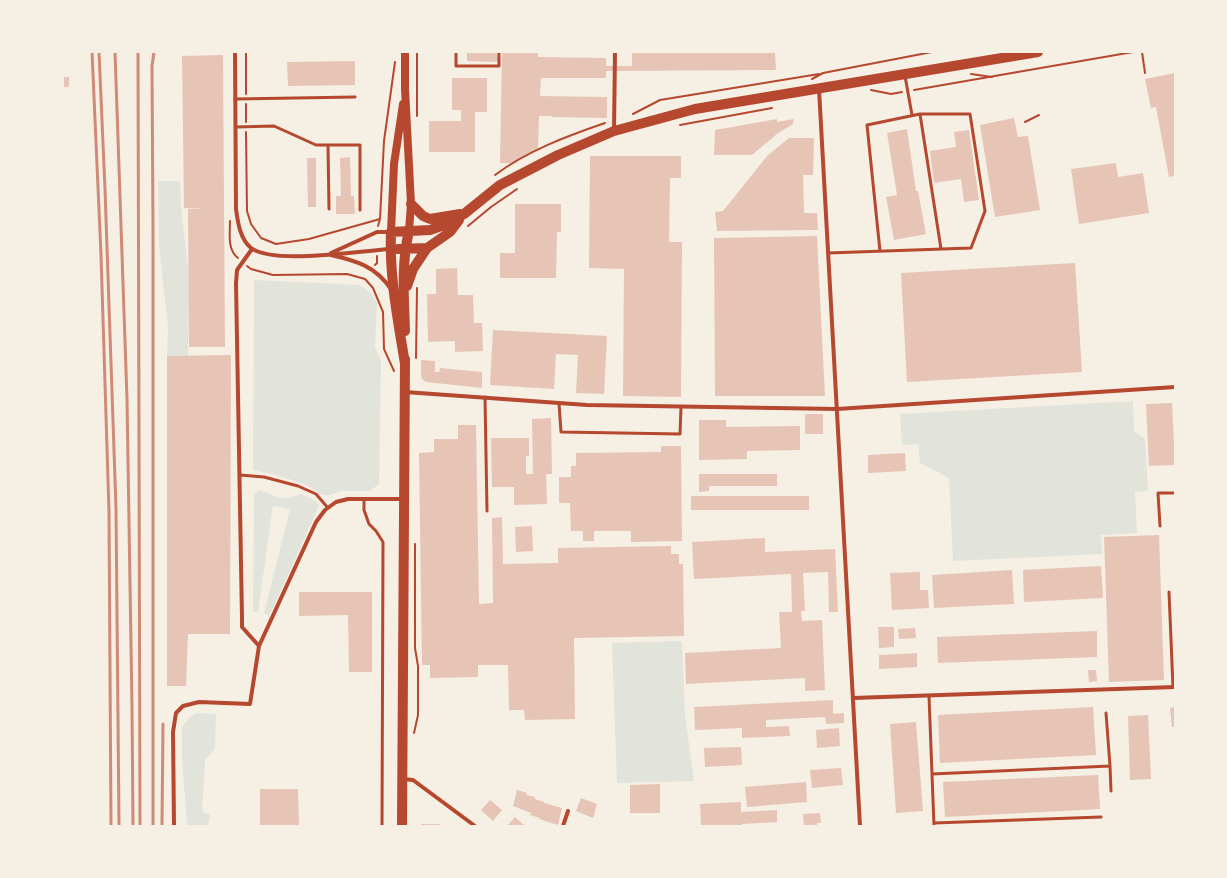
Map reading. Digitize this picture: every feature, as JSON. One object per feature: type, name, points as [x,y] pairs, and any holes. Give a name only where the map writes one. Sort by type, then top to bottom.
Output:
[{"type":"main road","points":[[402,826],[405,392],[404,294],[405,249],[409,232],[411,204],[405,89],[405,52]]},
{"type":"main road","points":[[391,232],[430,230],[447,224],[464,214],[500,185],[558,155],[614,131],[695,109],[1038,52]]},
{"type":"main road","points":[[405,89],[394,164],[390,249],[394,293],[405,364]]},
{"type":"main road","points":[[411,204],[423,216],[430,219],[464,214]]},
{"type":"main road","points":[[404,294],[413,269],[427,248],[450,232],[464,214]]},
{"type":"main road","points":[[390,249],[427,248]]},
{"type":"street","points":[[235,52],[236,209],[240,230],[244,240],[252,249],[270,255],[295,257],[390,249]]},
{"type":"street","points":[[614,131],[615,52]]},
{"type":"street","points":[[819,89],[860,826]]},
{"type":"street","points":[[327,254],[377,232],[391,232]]},
{"type":"street","points":[[252,249],[237,270],[236,283],[242,627],[259,646]]},
{"type":"street","points":[[327,254],[353,260],[373,269],[388,284],[394,293]]},
{"type":"street","points":[[405,392],[587,405],[837,409],[1175,387]]},
{"type":"street","points":[[174,826],[173,732],[176,713],[183,706],[200,702],[250,704],[259,646],[316,522],[325,510],[336,502],[348,498],[404,498]]},
{"type":"street","points":[[853,698],[1174,687]]},
{"type":"street","points":[[403,779],[413,780],[475,826]]},
{"type":"street","points":[[563,826],[568,812]]},
{"type":"lane","points":[[456,52],[456,66],[499,66],[499,52]]},
{"type":"lane","points":[[905,74],[912,115]]},
{"type":"lane","points":[[235,99],[355,97]]},
{"type":"lane","points":[[828,253],[971,248],[985,211],[970,114],[920,114],[867,124],[880,251]]},
{"type":"lane","points":[[920,114],[941,249]]},
{"type":"lane","points":[[236,127],[274,126],[316,145],[360,145],[360,210]]},
{"type":"lane","points":[[328,145],[329,209]]},
{"type":"lane","points":[[485,397],[487,511]]},
{"type":"lane","points":[[559,403],[561,432],[680,434],[681,407]]},
{"type":"lane","points":[[240,475],[264,477],[298,486],[316,494],[328,508]]},
{"type":"lane","points":[[1160,526],[1158,493],[1175,493]]},
{"type":"lane","points":[[364,499],[364,510],[369,524],[376,531],[383,542],[382,826]]},
{"type":"lane","points":[[1169,592],[1174,687]]},
{"type":"lane","points":[[929,696],[934,825],[1101,818]]},
{"type":"lane","points":[[1106,713],[1111,791]]},
{"type":"lane","points":[[932,774],[1110,766]]},
{"type":"path","points":[[246,52],[247,211],[251,224],[261,238],[276,244],[309,239],[380,219]]},
{"type":"path","points":[[417,52],[417,122]]},
{"type":"path","points":[[632,115],[660,100],[823,73],[932,52]]},
{"type":"path","points":[[1111,52],[1112,56]]},
{"type":"path","points":[[868,90],[891,94],[1133,52]]},
{"type":"path","points":[[1142,52],[1144,73]]},
{"type":"path","points":[[381,200],[384,141],[396,57]]},
{"type":"path","points":[[677,125],[777,107]]},
{"type":"path","points":[[1025,122],[1039,115]]},
{"type":"path","points":[[467,227],[491,207],[519,188]]},
{"type":"path","points":[[242,262],[251,269],[273,274],[347,274],[365,279],[373,288],[384,312],[384,349],[394,369]]},
{"type":"path","points":[[416,361],[417,284]]},
{"type":"path","points":[[413,736],[418,715],[418,666],[415,648],[415,537]]},
{"type":"shaded area","points":[[158,181],[180,181],[181,207],[189,276],[188,356],[167,356],[168,327],[159,246]]},
{"type":"shaded area","points":[[254,280],[360,285],[369,291],[377,303],[375,347],[381,360],[379,484],[370,491],[341,491],[330,495],[323,495],[304,484],[276,475],[253,470]]},
{"type":"shaded area","points":[[1133,401],[1134,431],[1145,439],[1148,491],[1135,492],[1137,533],[1101,535],[1102,554],[953,561],[949,478],[920,463],[918,444],[902,445],[900,414]]},
{"type":"shaded area","points":[[260,490],[285,498],[290,498],[300,494],[316,501],[319,506],[269,617],[264,613],[290,509],[273,506],[258,612],[253,612],[254,494]]},
{"type":"shaded area","points":[[682,641],[685,715],[694,781],[617,783],[612,643]]},
{"type":"shaded area","points":[[196,713],[216,714],[215,749],[205,760],[202,811],[210,815],[208,826],[187,826],[182,758],[182,727],[190,717]]},
{"type":"building","points":[[467,52],[498,52],[498,62],[467,61]]},
{"type":"building","points":[[502,52],[538,52],[538,57],[606,58],[606,66],[632,66],[632,52],[775,52],[776,70],[606,71],[606,78],[541,78],[540,96],[607,97],[607,118],[539,116],[538,149],[511,163],[500,163]]},
{"type":"building","points":[[223,55],[225,347],[189,347],[188,209],[206,209],[184,208],[182,56]]},
{"type":"building","points":[[355,61],[355,85],[288,86],[287,62]]},
{"type":"building","points":[[1175,73],[1175,176],[1169,177],[1156,107],[1151,108],[1145,79]]},
{"type":"building","points":[[64,77],[69,77],[69,87],[64,87]]},
{"type":"building","points":[[452,78],[487,78],[487,112],[475,112],[475,152],[429,152],[429,121],[461,121],[461,110],[452,110]]},
{"type":"building","points":[[1014,118],[1018,137],[1028,136],[1040,210],[995,217],[980,125]]},
{"type":"building","points":[[777,119],[777,122],[794,119],[793,124],[777,134],[752,155],[714,155],[715,130]]},
{"type":"building","points":[[907,129],[916,191],[918,191],[926,234],[894,240],[886,197],[897,195],[887,133]]},
{"type":"building","points":[[969,130],[979,200],[964,202],[961,179],[934,183],[930,151],[956,147],[954,132]]},
{"type":"building","points":[[789,138],[814,138],[813,175],[803,175],[804,213],[817,213],[818,230],[717,231],[715,212],[723,211],[767,156]]},
{"type":"building","points":[[590,156],[681,156],[681,178],[670,178],[669,242],[682,242],[681,397],[623,396],[624,269],[589,268]]},
{"type":"building","points":[[350,157],[351,196],[354,196],[355,214],[336,214],[336,196],[341,196],[340,158]]},
{"type":"building","points":[[307,158],[316,158],[316,207],[308,207]]},
{"type":"building","points":[[1116,163],[1118,177],[1143,173],[1149,213],[1079,224],[1071,169]]},
{"type":"building","points":[[515,204],[561,204],[561,232],[557,232],[556,278],[500,278],[500,253],[515,253]]},
{"type":"building","points":[[817,236],[825,396],[715,396],[714,238]]},
{"type":"building","points":[[1075,263],[1082,372],[907,382],[901,273]]},
{"type":"building","points":[[457,268],[458,295],[473,295],[474,323],[482,323],[483,351],[455,352],[455,341],[428,342],[427,294],[436,294],[436,269]]},
{"type":"building","points":[[493,330],[607,336],[604,394],[576,393],[578,355],[556,354],[554,389],[490,385]]},
{"type":"building","points":[[231,355],[230,634],[188,634],[186,686],[167,686],[167,356]]},
{"type":"building","points":[[421,360],[435,361],[435,372],[439,372],[440,368],[482,372],[482,388],[426,382],[422,379],[421,375]]},
{"type":"building","points":[[1172,403],[1175,465],[1149,466],[1146,404]]},
{"type":"building","points":[[805,414],[823,414],[823,434],[805,434]]},
{"type":"building","points":[[551,418],[552,474],[546,474],[547,504],[514,505],[514,487],[492,487],[491,438],[529,438],[529,456],[526,456],[526,474],[533,474],[532,419]]},
{"type":"building","points":[[699,420],[726,420],[726,427],[800,426],[800,450],[747,451],[747,459],[699,460]]},
{"type":"building","points":[[458,425],[476,425],[479,604],[493,603],[492,518],[502,517],[503,564],[558,563],[558,548],[671,546],[671,554],[679,554],[679,564],[683,564],[684,636],[574,638],[575,719],[525,720],[524,710],[509,710],[508,665],[478,665],[478,677],[430,678],[430,665],[422,665],[419,453],[434,452],[434,439],[458,439]]},
{"type":"building","points":[[661,446],[681,446],[682,541],[631,542],[631,531],[594,531],[594,541],[583,541],[583,531],[571,531],[570,503],[559,503],[559,477],[571,477],[571,466],[576,466],[576,453],[661,452]]},
{"type":"building","points":[[905,453],[906,471],[868,473],[868,455]]},
{"type":"building","points":[[699,474],[777,474],[777,486],[709,486],[709,491],[699,492]]},
{"type":"building","points":[[691,496],[809,496],[809,510],[691,510]]},
{"type":"building","points":[[532,526],[533,551],[516,552],[515,527]]},
{"type":"building","points":[[1159,535],[1164,680],[1109,682],[1104,537]]},
{"type":"building","points":[[765,538],[765,552],[835,549],[838,612],[829,612],[828,572],[803,573],[805,611],[801,611],[802,621],[822,620],[825,690],[805,691],[805,678],[686,684],[685,653],[781,648],[779,612],[792,612],[791,574],[694,579],[692,542]]},
{"type":"building","points":[[1101,566],[1103,598],[1024,602],[1023,570]]},
{"type":"building","points":[[1012,570],[1014,604],[934,608],[932,575]]},
{"type":"building","points":[[920,572],[920,590],[928,590],[929,608],[892,610],[890,573]]},
{"type":"building","points":[[299,592],[372,592],[372,672],[349,672],[348,615],[299,616]]},
{"type":"building","points":[[878,627],[894,627],[894,647],[879,648]]},
{"type":"building","points":[[915,628],[916,638],[899,639],[898,629]]},
{"type":"building","points":[[1097,631],[1097,657],[938,663],[937,637]]},
{"type":"building","points":[[917,653],[917,667],[879,669],[879,655]]},
{"type":"building","points":[[1088,670],[1096,670],[1097,681],[1089,682]]},
{"type":"building","points":[[833,700],[833,714],[844,713],[844,723],[826,724],[825,717],[766,720],[766,727],[789,726],[790,736],[742,738],[742,728],[695,730],[694,707]]},
{"type":"building","points":[[1093,707],[1096,755],[940,763],[938,715]]},
{"type":"building","points":[[1175,707],[1175,727],[1172,727],[1170,708]]},
{"type":"building","points":[[1148,715],[1151,779],[1130,780],[1128,716]]},
{"type":"building","points":[[916,722],[923,811],[896,813],[890,724]]},
{"type":"building","points":[[839,728],[840,746],[817,748],[816,730]]},
{"type":"building","points":[[741,747],[742,765],[705,767],[704,748]]},
{"type":"building","points":[[841,768],[843,785],[812,788],[810,770]]},
{"type":"building","points":[[1098,775],[1100,809],[945,817],[943,782]]},
{"type":"building","points":[[806,782],[807,802],[747,807],[745,787]]},
{"type":"building","points":[[660,784],[660,813],[630,813],[630,785]]},
{"type":"building","points":[[260,789],[298,789],[299,826],[260,826]]},
{"type":"building","points":[[517,790],[527,793],[526,795],[535,797],[535,799],[544,803],[562,808],[558,825],[539,819],[540,818],[530,815],[531,813],[513,806]]},
{"type":"building","points":[[581,798],[597,804],[593,818],[576,811]]},
{"type":"building","points":[[490,800],[502,810],[493,821],[481,810]]},
{"type":"building","points":[[741,802],[741,812],[777,810],[777,822],[742,824],[742,826],[701,826],[700,804]]},
{"type":"building","points":[[820,813],[821,823],[817,823],[817,826],[804,826],[803,814]]},
{"type":"building","points":[[515,817],[525,826],[507,826]]},
{"type":"building","points":[[421,824],[440,824],[440,826],[421,826]]},
{"type":"railway","points":[[92,52],[101,255],[109,512],[111,826]]},
{"type":"railway","points":[[99,52],[116,508],[119,826]]},
{"type":"railway","points":[[115,52],[127,399],[133,826]]},
{"type":"railway","points":[[138,52],[140,826]]},
{"type":"railway","points":[[153,826],[152,66],[154,52]]},
{"type":"railway","points":[[162,826],[163,724]]}]
